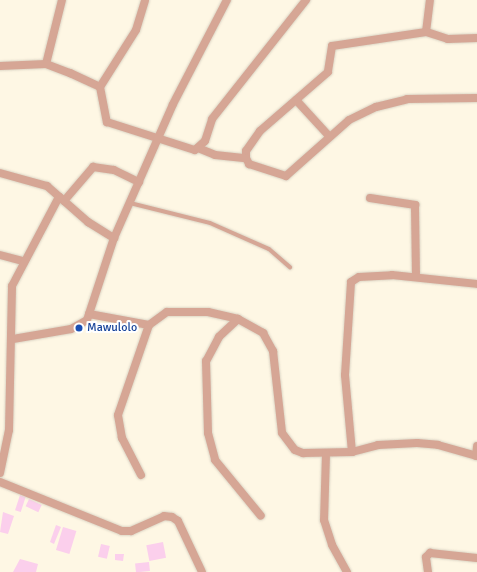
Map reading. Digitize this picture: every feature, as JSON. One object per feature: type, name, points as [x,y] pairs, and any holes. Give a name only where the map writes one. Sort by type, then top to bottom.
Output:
[{"type":"street","points":[[46,64],[62,0]]},
{"type":"street","points":[[145,0],[136,30],[100,87],[107,122],[188,150],[198,148],[205,141],[212,119],[306,0]]},
{"type":"street","points":[[13,339],[71,329],[85,323],[114,238],[157,139],[227,0]]},
{"type":"street","points":[[426,32],[430,0]]},
{"type":"street","points":[[477,38],[448,39],[426,32],[332,46],[328,72],[260,131],[246,151],[246,158],[249,164],[286,176],[329,136],[349,120],[376,107],[407,99],[477,98]]},
{"type":"street","points":[[0,66],[46,64],[100,87]]},
{"type":"street","points":[[296,100],[329,136]]},
{"type":"street","points":[[198,148],[215,155],[246,158]]},
{"type":"street","points":[[0,472],[9,430],[13,339],[12,286],[23,261],[62,199],[93,167],[114,170],[139,182]]},
{"type":"street","points":[[0,173],[38,183],[114,238]]},
{"type":"street","points":[[370,198],[415,205],[416,276]]},
{"type":"street","points":[[0,255],[23,261]]},
{"type":"street","points":[[352,452],[345,375],[348,290],[359,277],[416,276],[477,284]]},
{"type":"street","points":[[141,474],[122,438],[118,415],[149,325],[158,316],[179,311],[208,312],[238,319],[263,333],[270,341],[279,421],[287,442],[302,453],[326,454],[352,452],[378,445],[417,443],[477,456],[477,446]]},
{"type":"street","points":[[89,314],[149,325]]},
{"type":"street","points":[[238,319],[219,337],[206,361],[208,434],[215,460],[261,516]]},
{"type":"street","points":[[326,454],[324,520],[332,545],[347,572]]},
{"type":"street","points":[[0,482],[122,531],[131,531],[164,516],[172,517],[178,521],[202,572]]},
{"type":"street","points":[[428,572],[426,557],[430,553],[477,558]]},
{"type":"lane","points":[[130,203],[210,223],[269,249],[290,267]]},
{"type":"building","points":[[20,495],[26,497],[21,512],[15,510]]},
{"type":"building","points":[[29,499],[42,505],[38,512],[26,506]]},
{"type":"building","points":[[3,512],[14,516],[8,534],[0,532]]},
{"type":"building","points":[[56,525],[61,527],[54,544],[50,542]]},
{"type":"building","points":[[63,527],[76,531],[69,554],[56,550]]},
{"type":"building","points":[[163,542],[166,558],[149,561],[146,545]]},
{"type":"building","points":[[101,544],[110,546],[107,559],[98,557]]},
{"type":"building","points":[[115,554],[124,554],[123,561],[115,560]]},
{"type":"building","points":[[20,559],[38,564],[36,572],[13,572]]},
{"type":"building","points":[[149,562],[150,571],[136,572],[135,563]]},
{"type":"place","name":"Mawulolo","points":[[79,328]]}]
